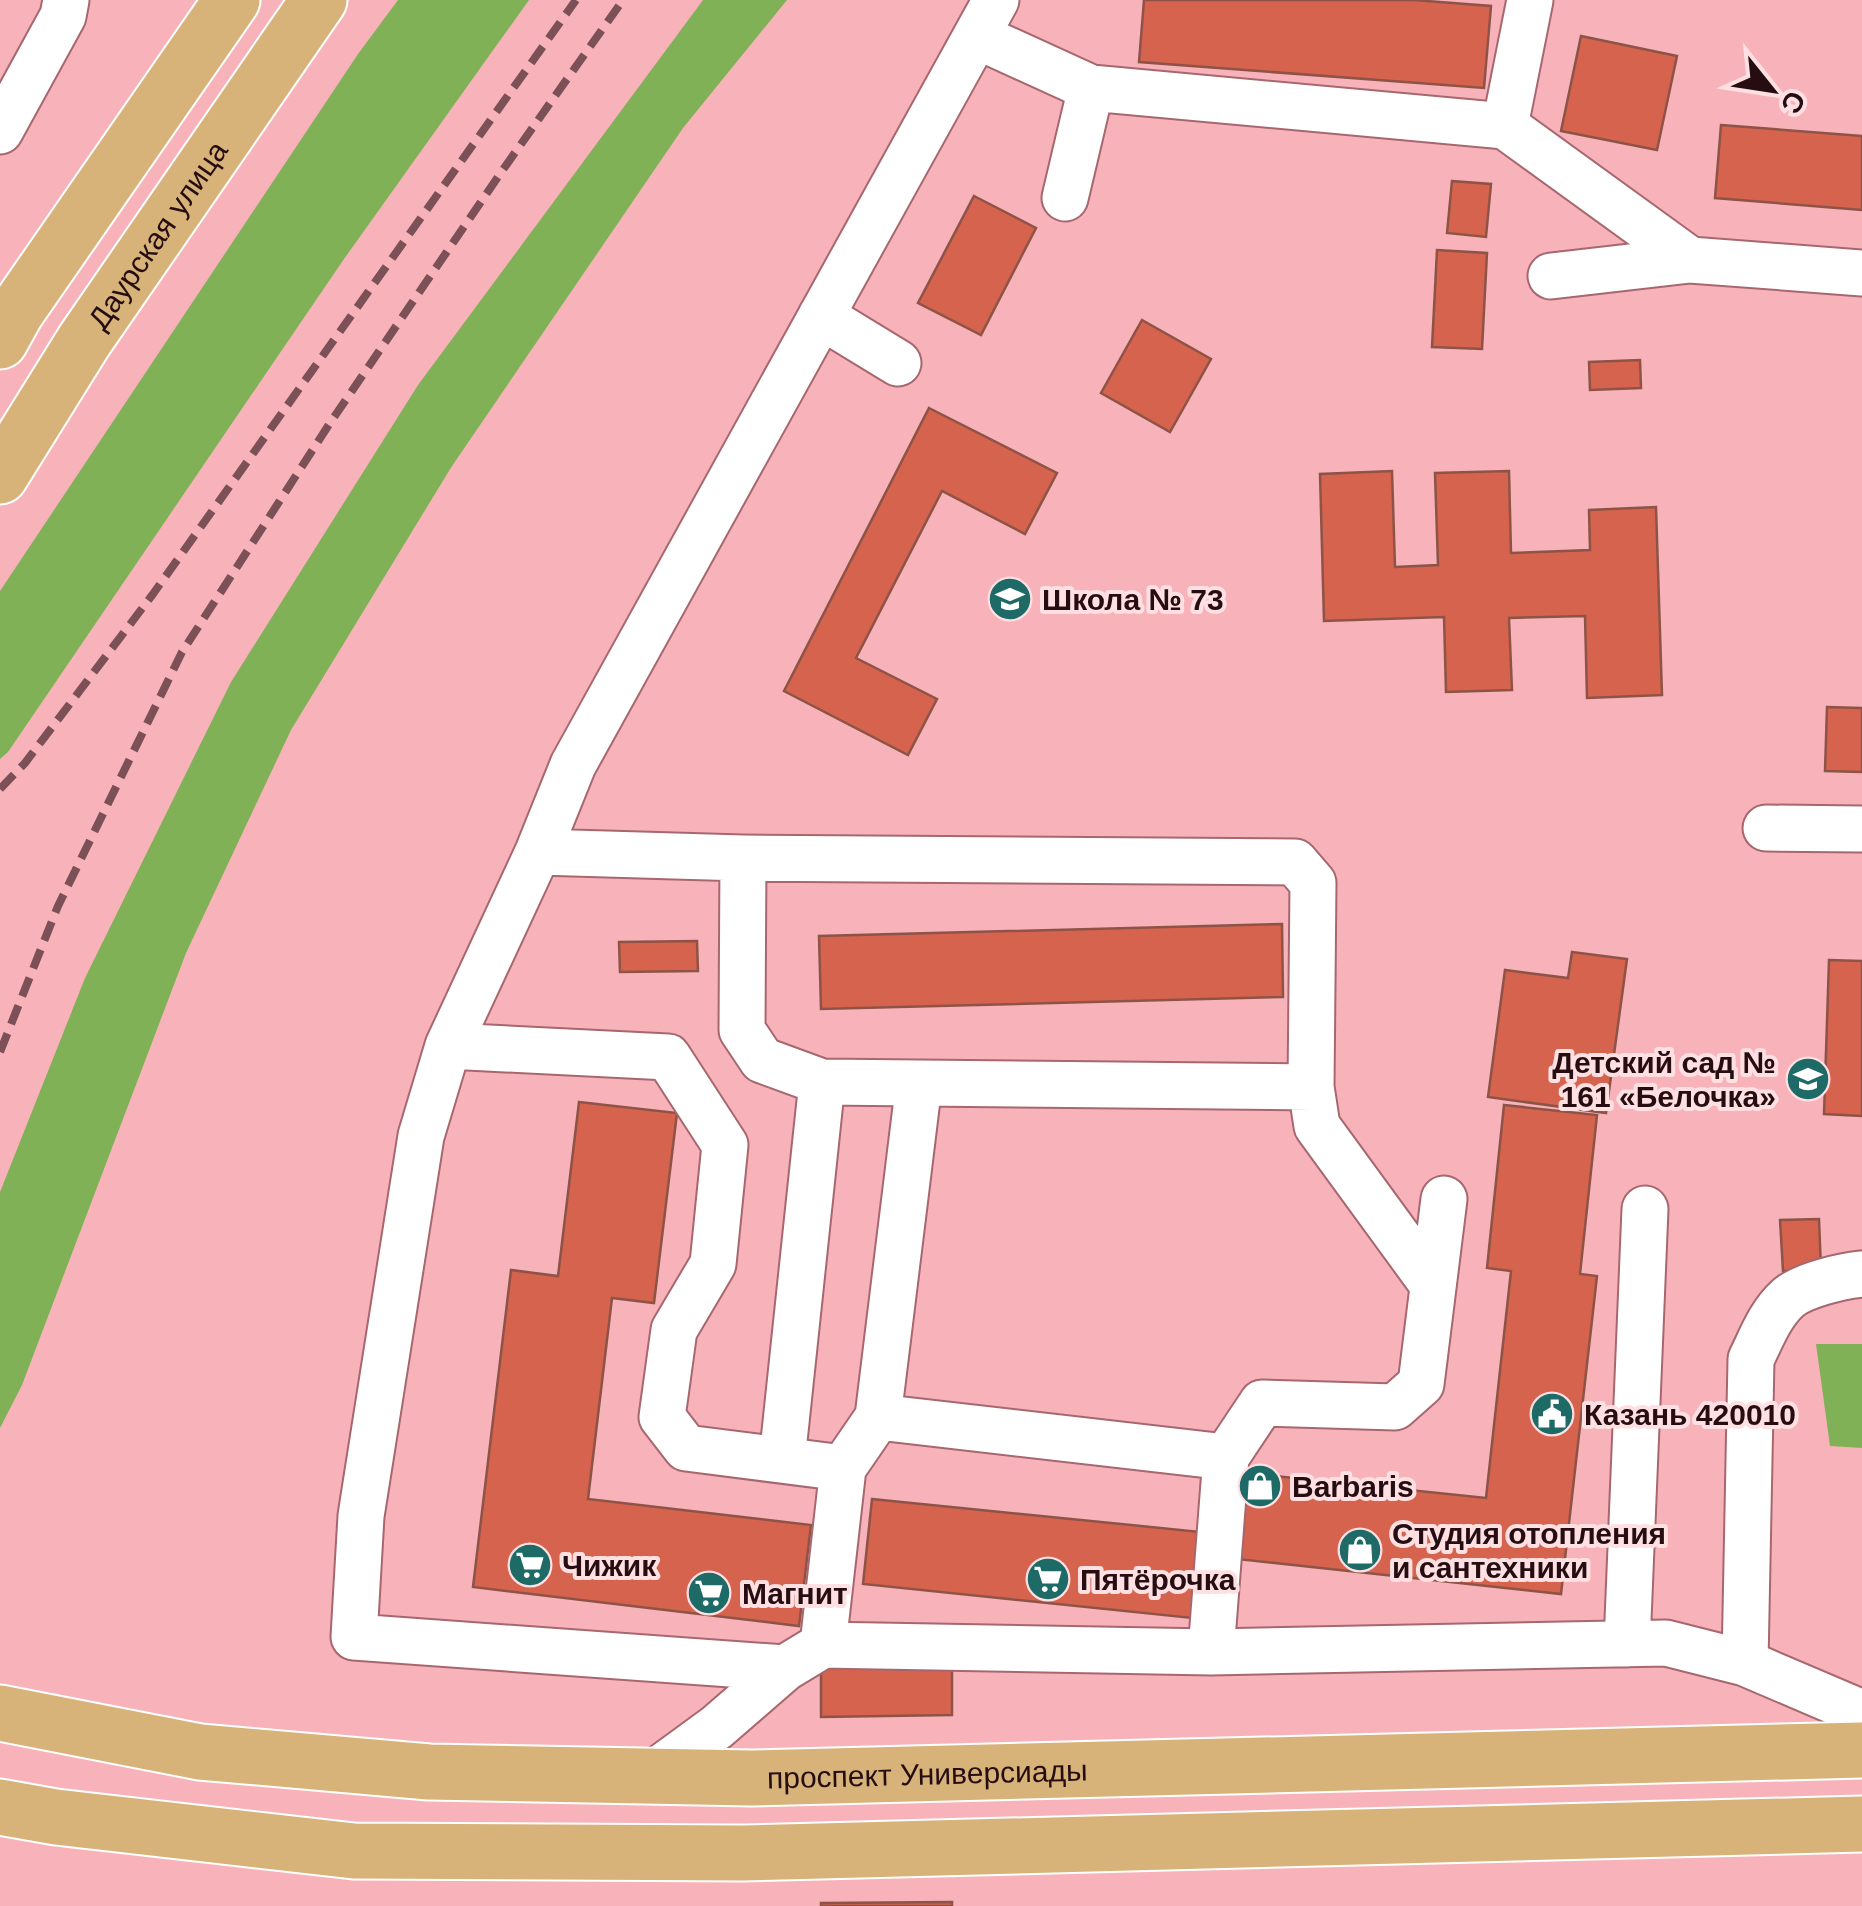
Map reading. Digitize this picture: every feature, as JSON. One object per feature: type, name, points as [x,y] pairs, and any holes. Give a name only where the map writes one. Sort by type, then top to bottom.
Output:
[{"type":"main road","points":[[0,341],[16,312],[232,0]]},
{"type":"main road","name":"Даурская улица","points":[[0,476],[301,6]]},
{"type":"main road","name":"проспект Универсиады","points":[[0,1713],[200,1752],[428,1772],[752,1778],[1862,1750]]},
{"type":"main road","points":[[0,1806],[354,1851],[743,1853],[1862,1824]]},
{"type":"lane","points":[[0,131],[63,16],[66,0]]},
{"type":"lane","points":[[1506,126],[1530,0]]},
{"type":"lane","points":[[784,1668],[354,1637],[361,1516],[422,1136],[448,1046],[538,852],[573,765],[987,18],[1091,88],[1506,126],[1690,260]]},
{"type":"lane","points":[[1065,198],[1091,88]]},
{"type":"lane","points":[[1551,276],[1690,260],[1862,273]]},
{"type":"lane","points":[[821,316],[898,363]]},
{"type":"lane","points":[[1766,828],[1862,829]]},
{"type":"lane","points":[[538,852],[744,858],[1295,862],[1314,883],[1312,1086],[1318,1126],[1433,1285]]},
{"type":"lane","points":[[744,858],[742,1030],[762,1060],[822,1082],[1312,1086]]},
{"type":"lane","points":[[448,1046],[668,1057],[725,1145],[713,1264],[674,1330],[662,1416],[686,1448],[843,1468]]},
{"type":"lane","points":[[782,1460],[822,1082]]},
{"type":"lane","points":[[823,1645],[843,1468],[878,1417],[919,1083]]},
{"type":"lane","points":[[1211,1652],[1226,1457],[1262,1403],[1395,1406],[1421,1384],[1444,1198]]},
{"type":"lane","points":[[1627,1644],[1645,1209]]},
{"type":"lane","points":[[1745,1663],[1751,1359],[1768,1324],[1788,1297],[1836,1277],[1862,1274]]},
{"type":"lane","points":[[878,1417],[1226,1457]]},
{"type":"lane","points":[[650,1776],[718,1727],[784,1668],[823,1645],[1211,1652],[1666,1643],[1745,1663],[1862,1712]]},
{"type":"green space","points":[[398,0],[529,0],[344,259],[0,759],[0,591],[358,54]]},
{"type":"green space","points":[[703,0],[787,0],[683,128],[452,466],[291,730],[186,953],[22,1385],[0,1428],[0,1192],[85,978],[231,682],[418,385]]},
{"type":"green space","points":[[1816,1344],[1862,1344],[1862,1448],[1830,1446]]},
{"type":"building","points":[[1144,0],[1414,0],[1491,6],[1484,88],[1139,62]]},
{"type":"building","points":[[1581,36],[1677,56],[1657,150],[1561,131]]},
{"type":"building","points":[[1721,125],[1862,136],[1862,210],[1715,198]]},
{"type":"building","points":[[1452,181],[1491,184],[1486,237],[1447,233]]},
{"type":"building","points":[[974,196],[1036,228],[981,335],[918,303]]},
{"type":"building","points":[[1437,250],[1487,253],[1482,349],[1432,347]]},
{"type":"building","points":[[1142,320],[1211,359],[1170,432],[1101,393]]},
{"type":"building","points":[[1640,360],[1641,388],[1590,390],[1589,362]]},
{"type":"building","points":[[929,408],[1057,473],[1025,534],[942,491],[856,658],[937,699],[908,755],[784,691]]},
{"type":"building","points":[[1392,471],[1395,567],[1438,565],[1435,473],[1509,471],[1511,553],[1590,550],[1589,510],[1656,507],[1662,695],[1587,698],[1585,616],[1509,618],[1512,690],[1446,692],[1444,617],[1324,621],[1320,474]]},
{"type":"building","points":[[1827,707],[1862,708],[1862,772],[1825,771]]},
{"type":"building","points":[[1282,924],[1283,997],[821,1009],[819,936]]},
{"type":"building","points":[[697,941],[698,971],[620,972],[619,942]]},
{"type":"building","points":[[1572,952],[1627,959],[1606,1113],[1488,1097],[1505,970],[1568,978]]},
{"type":"building","points":[[1829,960],[1862,961],[1862,1116],[1824,1114]]},
{"type":"building","points":[[579,1102],[677,1113],[654,1303],[612,1298],[588,1499],[811,1525],[799,1626],[473,1587],[511,1270],[558,1276]]},
{"type":"building","points":[[1504,1105],[1597,1115],[1580,1274],[1597,1276],[1561,1594],[1237,1559],[1247,1473],[1486,1498],[1511,1271],[1487,1268]]},
{"type":"building","points":[[1819,1219],[1821,1270],[1783,1271],[1780,1220]]},
{"type":"building","points":[[872,1499],[1201,1532],[1192,1618],[863,1584]]},
{"type":"building","points":[[952,1666],[952,1715],[821,1717],[821,1668]]},
{"type":"building","points":[[952,1902],[952,1906],[821,1906],[821,1903]]},
{"type":"railway","points":[[0,789],[25,763],[153,594],[576,0]]},
{"type":"railway","points":[[0,1052],[58,906],[182,652],[330,423],[623,0]]},
{"type":"place","name":"Школа № 73","points":[[1010,599]]},
{"type":"place","name":"Детский сад № 161 «Белочка»","points":[[1808,1079]]},
{"type":"place","name":"Казань 420010","points":[[1552,1414]]},
{"type":"place","name":"Barbaris","points":[[1260,1486]]},
{"type":"place","name":"Студия отопления и сантехники","points":[[1360,1550]]},
{"type":"place","name":"Чижик","points":[[530,1565]]},
{"type":"place","name":"Пятёрочка","points":[[1048,1579]]},
{"type":"place","name":"Магнит","points":[[709,1593]]}]
